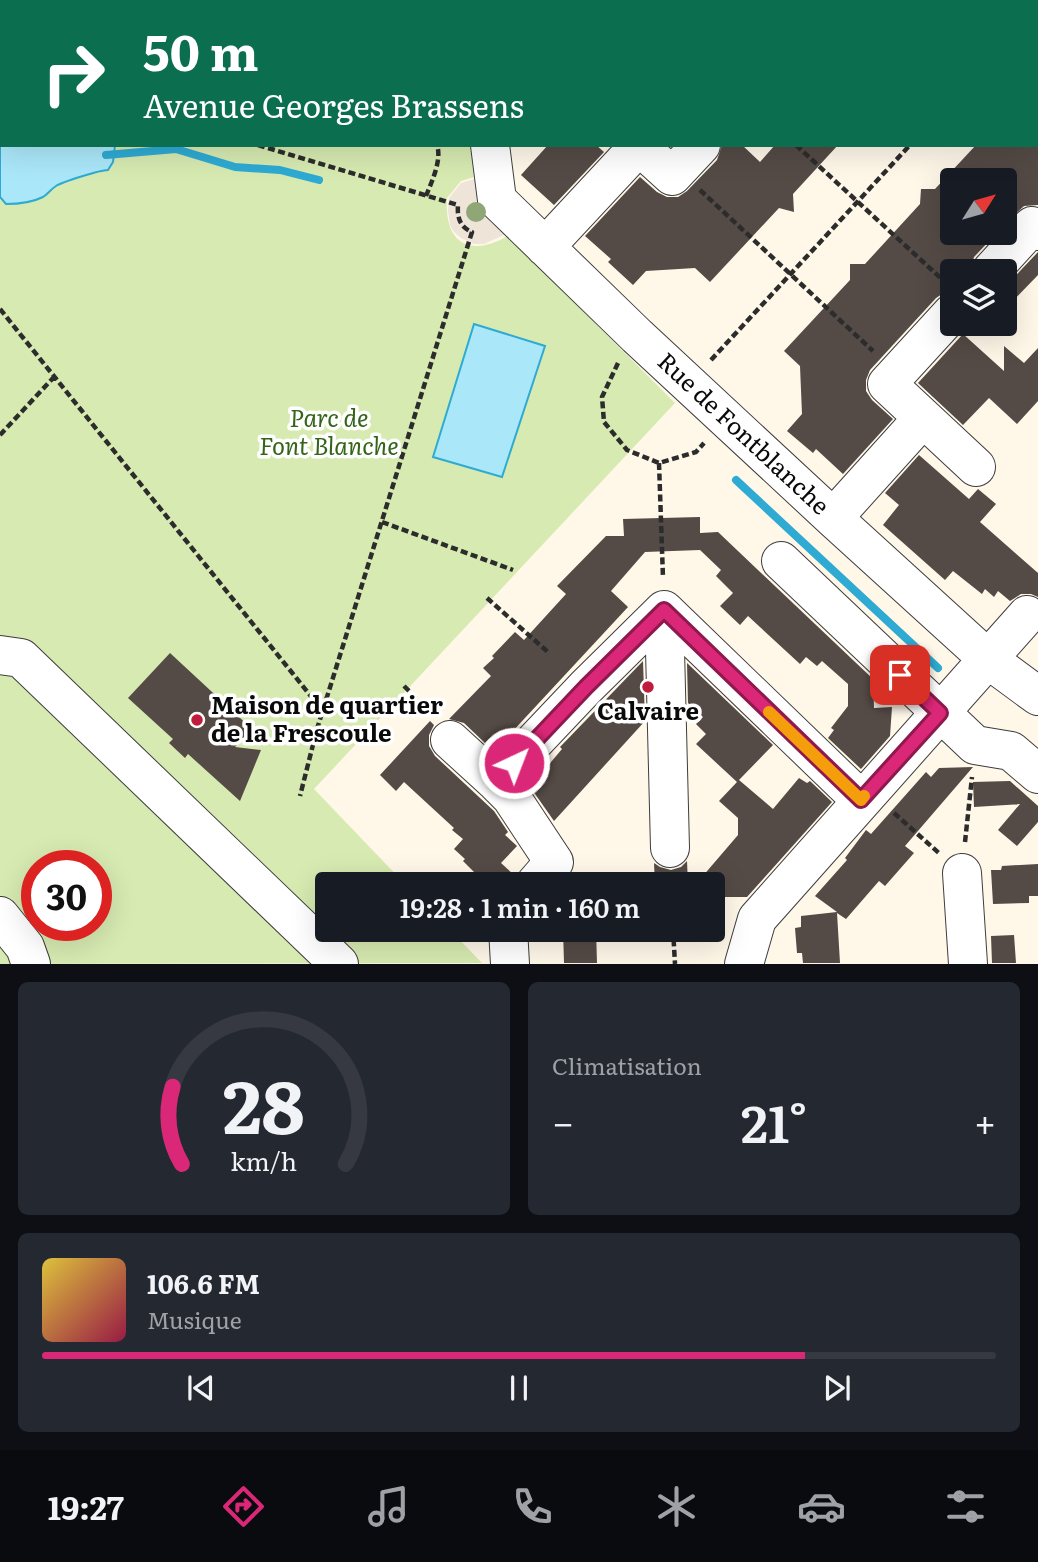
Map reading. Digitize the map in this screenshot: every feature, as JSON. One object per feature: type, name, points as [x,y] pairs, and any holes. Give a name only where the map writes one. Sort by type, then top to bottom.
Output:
[{"type":"street","name":"Rue de Fontblanche","points":[[491,147],[497,200],[637,336],[833,518],[989,660],[1038,696]]},
{"type":"street","points":[[545,247],[638,147]]},
{"type":"street","points":[[640,147],[672,176],[690,157]]},
{"type":"street","points":[[1002,259],[1032,226],[1038,230]]},
{"type":"street","points":[[940,326],[887,384],[976,467]]},
{"type":"street","points":[[833,518],[923,418]]},
{"type":"street","points":[[781,561],[975,745],[1011,751],[1038,774]]},
{"type":"street","points":[[496,782],[664,610]]},
{"type":"street","points":[[664,610],[865,796]]},
{"type":"street","points":[[664,610],[670,848]]},
{"type":"street","points":[[745,963],[757,919],[1027,615]]},
{"type":"street","points":[[0,655],[21,658],[339,964]]},
{"type":"street","points":[[450,740],[511,797],[554,862],[545,872]]},
{"type":"street","points":[[962,873],[968,964]]},
{"type":"street","points":[[0,916],[25,947],[31,964]]},
{"type":"street","points":[[509,942],[510,964]]},
{"type":"path","points":[[265,147],[458,205],[459,221],[472,232],[322,710],[300,796]]},
{"type":"path","points":[[426,196],[435,175],[438,147]]},
{"type":"path","points":[[798,147],[940,277]]},
{"type":"path","points":[[688,384],[908,147]]},
{"type":"path","points":[[690,157],[790,275],[897,373]]},
{"type":"path","points":[[0,309],[322,710]]},
{"type":"path","points":[[637,336],[613,370],[602,397],[604,422],[627,450],[659,463],[696,452],[726,419]]},
{"type":"path","points":[[0,435],[54,377]]},
{"type":"path","points":[[659,463],[664,610]]},
{"type":"path","points":[[382,522],[513,570]]},
{"type":"path","points":[[487,598],[549,653]]},
{"type":"path","points":[[404,686],[439,720],[450,740]]},
{"type":"path","points":[[962,873],[975,745]]},
{"type":"path","points":[[865,796],[962,873]]},
{"type":"path","points":[[674,942],[675,964]]},
{"type":"green space","name":"Parc de Font Blanche","points":[[0,147],[470,147],[474,177],[461,181],[447,198],[447,213],[455,236],[471,246],[482,246],[508,236],[675,403],[314,789],[394,872],[315,872],[315,942],[462,942],[482,963],[0,964]]},
{"type":"shaded area","points":[[478,178],[481,210],[506,234],[484,244],[474,244],[454,232],[448,211],[449,198],[461,183]]},
{"type":"water","points":[[0,147],[115,147],[113,162],[108,170],[60,184],[45,196],[25,203],[6,204],[0,197]]},
{"type":"water","points":[[474,324],[545,346],[502,477],[433,457]]},
{"type":"building","points":[[546,147],[598,147],[604,152],[554,205],[521,175]]},
{"type":"building","points":[[721,147],[744,147],[760,162],[773,147],[836,147],[793,194],[794,212],[779,208],[710,282],[695,268],[646,271],[633,285],[608,262],[611,259],[585,236],[640,177],[657,192],[667,197],[678,197],[717,160]]},
{"type":"building","points":[[974,147],[1038,147],[1038,205],[1024,206],[1017,212],[1017,168],[955,168]]},
{"type":"building","points":[[940,184],[940,245],[985,245],[973,259],[940,259],[940,295],[870,370],[866,391],[893,419],[843,474],[816,449],[813,453],[787,431],[802,414],[800,366],[784,351],[850,280],[850,264],[865,264],[920,204],[921,189],[935,189]]},
{"type":"building","points":[[1038,252],[1038,275],[1017,297],[1017,274]]},
{"type":"building","points":[[961,336],[965,336],[1004,371],[1004,346],[1024,363],[1038,348],[1038,401],[1017,424],[989,398],[963,425],[918,383]]},
{"type":"building","points":[[919,455],[969,499],[978,489],[996,504],[980,522],[1038,573],[1038,597],[1021,594],[1010,601],[998,591],[994,597],[985,589],[982,594],[953,571],[945,580],[883,525],[899,505],[885,493]]},
{"type":"building","points":[[700,517],[700,533],[718,532],[873,679],[874,708],[892,707],[890,736],[861,769],[828,738],[834,730],[831,728],[848,706],[848,684],[822,661],[817,666],[806,657],[800,664],[748,616],[740,625],[720,606],[733,593],[716,576],[721,570],[700,550],[645,552],[611,591],[628,607],[498,747],[489,739],[485,743],[464,723],[449,719],[491,676],[483,668],[494,658],[492,656],[515,632],[524,640],[566,594],[557,586],[606,536],[624,536],[623,519]]},
{"type":"building","name":"Maison de quartier de la Frescoule","points":[[170,653],[252,729],[235,747],[261,750],[240,801],[188,754],[185,758],[169,743],[173,739],[128,698]]},
{"type":"building","points":[[643,661],[645,721],[554,821],[533,791],[539,784],[535,781],[562,749],[560,747]]},
{"type":"building","points":[[687,663],[773,745],[739,780],[773,809],[799,778],[807,783],[810,781],[832,802],[747,897],[725,897],[725,872],[706,872],[738,835],[738,818],[719,801],[737,782],[696,744],[706,734],[696,724],[703,717],[688,703]]},
{"type":"building","points":[[430,721],[434,725],[429,735],[429,746],[435,756],[494,811],[508,832],[505,835],[517,846],[501,863],[511,872],[474,872],[454,849],[463,839],[452,830],[454,828],[404,782],[396,791],[380,775]]},
{"type":"building","points":[[973,767],[905,846],[914,853],[885,886],[879,881],[846,919],[837,913],[840,963],[803,963],[802,953],[797,953],[795,928],[801,927],[801,916],[837,912],[815,896],[847,860],[845,858],[866,830],[871,834],[926,772],[931,777],[939,768]]},
{"type":"building","points":[[1010,781],[1038,806],[1038,822],[1017,846],[998,830],[1020,804],[974,807],[973,782]]},
{"type":"building","points":[[687,861],[687,872],[654,872],[654,863],[671,870],[681,867]]},
{"type":"building","points":[[1038,864],[1038,896],[1029,896],[1029,903],[993,904],[991,870],[1001,870],[1002,866]]},
{"type":"building","points":[[1014,935],[1016,963],[992,963],[991,936]]},
{"type":"building","points":[[563,942],[596,942],[597,963],[564,963]]},
{"type":"waterway","points":[[106,155],[176,149],[235,167],[280,170],[319,180]]},
{"type":"waterway","points":[[736,480],[938,668]]},
{"type":"slow traffic","points":[[769,712],[861,800],[864,796]]},
{"type":"place","name":"Calvaire","points":[[648,687]]},
{"type":"place","name":"Maison de quartier de la Frescoule","points":[[197,720]]},
{"type":"route","points":[[514,763],[664,610],[861,800],[940,713],[900,675]]}]
